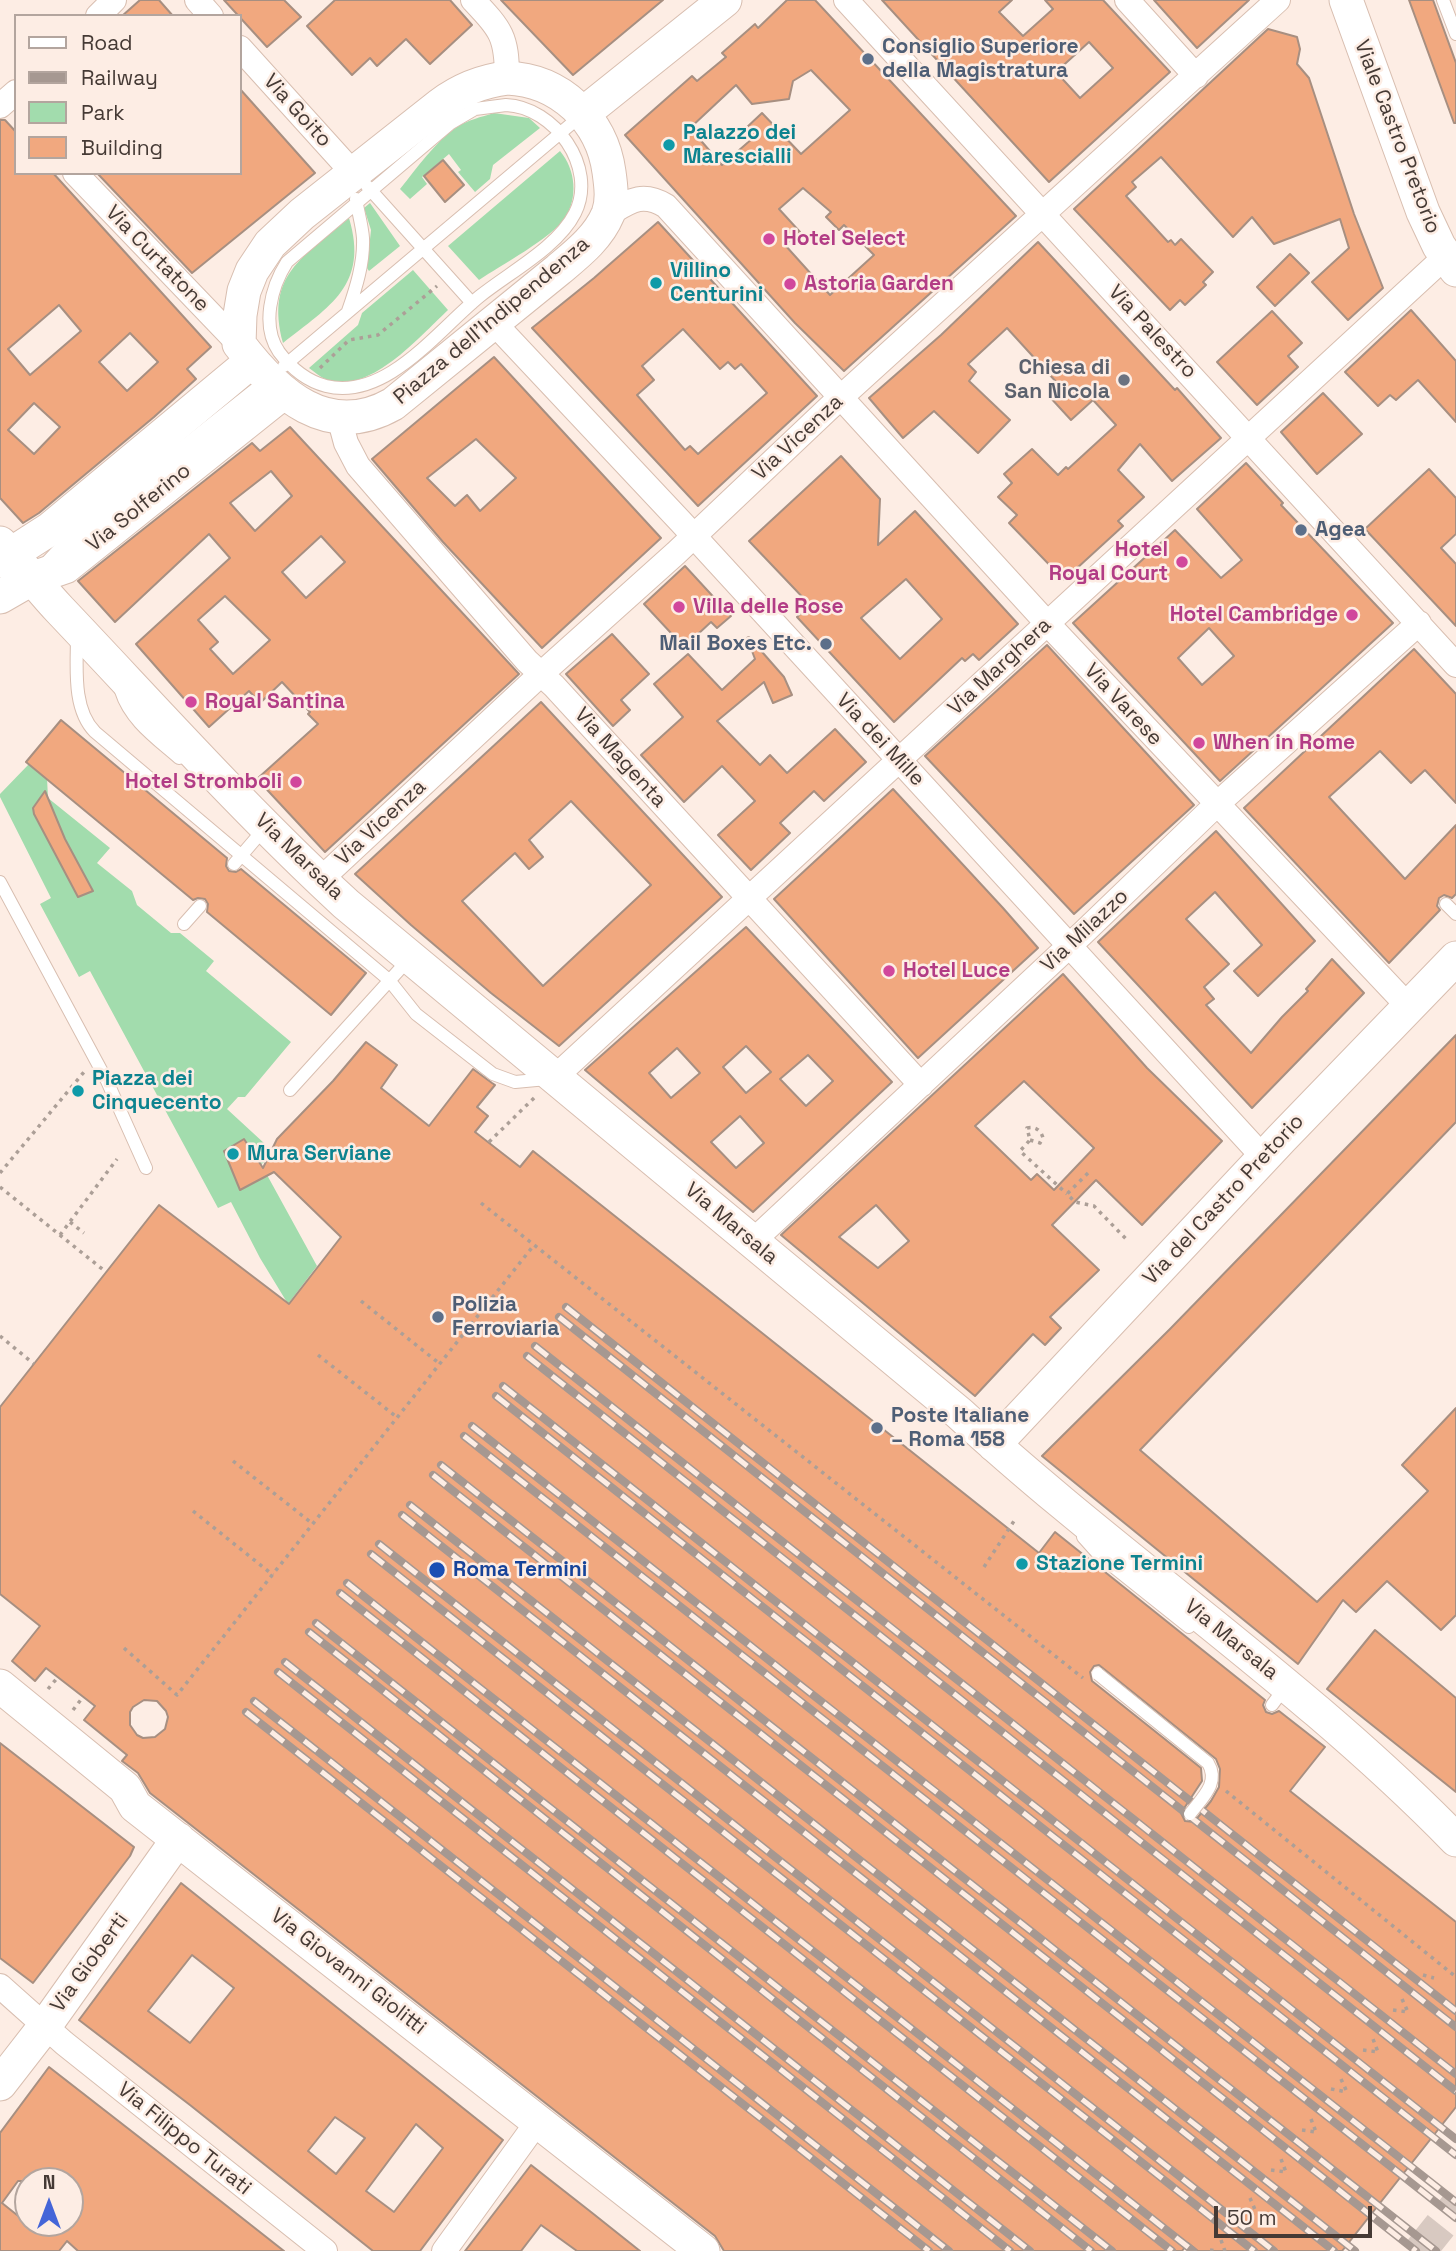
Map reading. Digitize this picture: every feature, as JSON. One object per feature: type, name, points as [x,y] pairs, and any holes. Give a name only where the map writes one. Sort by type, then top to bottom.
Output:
[{"type":"main road","points":[[584,113],[725,0]]},
{"type":"main road","name":"Viale Castro Pretorio","points":[[1346,0],[1414,190],[1432,233],[1451,263]]},
{"type":"main road","name":"Piazza dell'Indipendenza","points":[[507,78],[525,80],[559,93],[584,113],[602,144],[609,166],[611,197],[607,215],[600,228],[582,250],[484,313],[393,404],[370,414],[339,417],[307,409],[273,366],[241,303],[257,263],[285,228],[361,189],[380,151],[458,92],[478,84],[507,78]]},
{"type":"main road","name":"Via Solferino","points":[[9,554],[65,567],[273,366]]},
{"type":"main road","name":"Via Solferino","points":[[9,554],[50,529],[273,366]]},
{"type":"main road","points":[[0,597],[9,554]]},
{"type":"main road","name":"Via Marsala","points":[[9,554],[320,880],[400,969],[554,1078],[959,1413],[1280,1695],[1341,1730],[1456,1840]]},
{"type":"main road","name":"Via del Castro Pretorio","points":[[994,1445],[1264,1157],[1456,958]]},
{"type":"main road","name":"Via Giovanni Giolitti","points":[[0,1686],[125,1788],[135,1806],[538,2121],[688,2246]]},
{"type":"main road","points":[[0,1714],[99,1790],[135,1806]]},
{"type":"main road","name":"Via Gioberti","points":[[0,2084],[178,1839]]},
{"type":"street","points":[[99,14],[114,0]]},
{"type":"street","points":[[197,0],[209,14]]},
{"type":"street","points":[[473,0],[497,27],[503,38],[507,54],[507,78]]},
{"type":"street","name":"Via Palestro","points":[[846,0],[1456,664]]},
{"type":"street","points":[[1127,0],[1196,76]]},
{"type":"street","name":"Via Vicenza","points":[[320,880],[840,399],[1278,0]]},
{"type":"street","name":"Via Goito","points":[[242,50],[361,189]]},
{"type":"street","name":"Via Curtatone","points":[[77,175],[273,366]]},
{"type":"street","name":"Via Varese","points":[[607,215],[636,198],[656,201],[666,206],[1047,623],[1409,1007]]},
{"type":"street","name":"Via Marghera","points":[[554,1078],[1248,437],[1451,263]]},
{"type":"street","name":"Via dei Mille","points":[[484,313],[694,536],[1264,1157]]},
{"type":"street","name":"Via Magenta","points":[[339,417],[346,443],[358,466],[397,513],[541,674],[921,1086]]},
{"type":"street","name":"Via Milazzo","points":[[752,1242],[1070,946],[1216,805],[1419,623]]},
{"type":"street","name":"Via Filippo Turati","points":[[0,1986],[75,2052],[325,2251]]},
{"type":"street","points":[[444,2251],[538,2121]]},
{"type":"lane","points":[[1443,0],[1456,34]]},
{"type":"lane","name":"Piazza dell'Indipendenza","points":[[273,366],[324,385],[342,388],[375,382],[484,313],[553,242],[576,212],[580,200],[582,176],[575,154],[541,116],[528,109],[506,105],[475,109],[451,123],[361,189],[424,249],[484,313]]},
{"type":"lane","points":[[273,366],[348,313],[584,113]]},
{"type":"lane","points":[[348,313],[363,255],[361,189]]},
{"type":"lane","name":"Via Solferino","points":[[9,554],[71,536],[273,366]]},
{"type":"lane","name":"Via Solferino","points":[[9,554],[71,536]]},
{"type":"lane","points":[[78,629],[80,696],[88,723],[238,859],[400,969],[290,1090]]},
{"type":"lane","points":[[238,859],[266,826]]},
{"type":"lane","points":[[0,882],[107,1081],[146,1168]]},
{"type":"lane","points":[[1446,904],[1456,914]]},
{"type":"lane","points":[[184,925],[200,906]]},
{"type":"lane","points":[[1072,1510],[1081,1534],[1093,1549],[1200,1635]]},
{"type":"lane","points":[[1245,1669],[1280,1695]]},
{"type":"lane","points":[[1098,1674],[1208,1763],[1213,1774],[1211,1786],[1190,1814]]},
{"type":"path","points":[[273,366],[349,340],[378,335],[449,276]]},
{"type":"path","points":[[0,1173],[87,1068]]},
{"type":"path","points":[[489,1142],[554,1078]]},
{"type":"path","points":[[1027,1128],[1034,1128],[1043,1138],[1040,1143],[1030,1140],[1027,1128]]},
{"type":"path","points":[[1030,1140],[1020,1151],[1075,1202],[1094,1206],[1127,1240]]},
{"type":"path","points":[[60,1235],[117,1159]]},
{"type":"path","points":[[1067,1194],[1088,1173]]},
{"type":"path","points":[[0,1187],[106,1272]]},
{"type":"path","points":[[481,1203],[1084,1679]]},
{"type":"path","points":[[70,1222],[84,1233]]},
{"type":"path","points":[[124,1648],[177,1695],[534,1245]]},
{"type":"path","points":[[361,1301],[440,1364]]},
{"type":"path","points":[[0,1336],[34,1364]]},
{"type":"path","points":[[318,1355],[398,1418]]},
{"type":"path","points":[[233,1461],[313,1524]]},
{"type":"path","points":[[192,1511],[273,1575]]},
{"type":"path","points":[[984,1567],[1014,1521]]},
{"type":"path","points":[[43,1697],[58,1677]]},
{"type":"path","points":[[67,1717],[83,1697]]},
{"type":"path","points":[[1225,1791],[1456,1977]]},
{"type":"path","points":[[1436,1961],[1443,1968]]},
{"type":"path","points":[[1423,1975],[1434,1978]]},
{"type":"path","points":[[1393,2010],[1409,2012],[1402,1999]]},
{"type":"path","points":[[1363,2050],[1378,2052],[1373,2039]]},
{"type":"path","points":[[1331,2089],[1348,2092],[1341,2079]]},
{"type":"path","points":[[1302,2130],[1316,2132],[1311,2119]]},
{"type":"path","points":[[1271,2170],[1286,2172],[1281,2159]]},
{"type":"path","points":[[1240,2210],[1256,2212],[1250,2198]]},
{"type":"path","points":[[1221,2240],[1225,2251]]},
{"type":"path","points":[[1210,2250],[1217,2251]]},
{"type":"green space","points":[[494,113],[529,118],[540,128],[493,165],[490,179],[475,192],[458,172],[461,170],[449,154],[422,177],[427,184],[410,199],[400,189],[449,133],[466,122]]},
{"type":"green space","points":[[560,151],[569,167],[573,184],[572,202],[565,218],[538,242],[479,280],[448,246]]},
{"type":"green space","points":[[370,203],[400,246],[369,271],[367,268],[371,230],[364,208]]},
{"type":"green space","points":[[349,218],[354,241],[354,261],[349,277],[330,305],[283,343],[279,300],[284,284],[303,257]]},
{"type":"green space","points":[[413,270],[448,310],[409,348],[377,371],[360,379],[343,382],[327,380],[309,368],[358,325],[362,313]]},
{"type":"green space","points":[[29,764],[47,778],[48,798],[110,848],[97,863],[132,891],[137,905],[171,933],[180,933],[214,961],[206,971],[291,1042],[245,1097],[238,1097],[227,1109],[265,1144],[270,1160],[261,1164],[317,1266],[288,1304],[231,1202],[218,1208],[90,971],[79,977],[40,904],[51,898],[0,797]]},
{"type":"building","points":[[140,0],[159,0],[171,14],[124,14]]},
{"type":"building","points":[[224,0],[284,0],[301,17],[267,47],[242,20],[242,14],[237,14]]},
{"type":"building","points":[[335,0],[450,0],[472,25],[430,64],[406,39],[377,66],[370,58],[352,75],[307,26]]},
{"type":"building","points":[[501,0],[663,0],[573,75]]},
{"type":"building","points":[[787,0],[815,0],[1016,216],[844,371],[795,323],[625,135],[692,76],[697,81],[726,57],[722,53],[755,24],[758,28]],"holes":[[[811,70],[850,110],[801,154],[762,113],[745,129],[753,138],[722,165],[690,128],[736,85],[752,104],[789,99],[793,81]],[[803,188],[831,212],[826,217],[839,230],[844,225],[874,255],[830,295],[785,245],[800,232],[779,209]]]},
{"type":"building","points":[[882,0],[1012,0],[999,12],[1023,36],[1053,9],[1045,0],[1103,0],[1170,72],[1049,182]],"holes":[[[1089,42],[1113,68],[1080,98],[1056,72]]]},
{"type":"building","points":[[1154,0],[1249,0],[1197,48]]},
{"type":"building","points":[[1409,0],[1433,0],[1456,63],[1456,123],[1454,123]]},
{"type":"building","points":[[1268,29],[1297,37],[1300,49],[1297,64],[1309,78],[1354,214],[1383,288],[1348,320],[1312,282],[1349,248],[1340,219],[1274,244],[1252,217],[1233,237],[1161,157],[1132,182],[1136,187],[1126,196],[1168,242],[1171,240],[1175,245],[1181,239],[1213,272],[1203,282],[1206,285],[1185,305],[1180,300],[1170,310],[1074,209]]},
{"type":"building","points":[[242,91],[315,173],[192,273],[99,175],[242,175]]},
{"type":"building","points":[[0,120],[5,120],[14,130],[14,175],[55,175],[211,347],[187,369],[196,379],[39,513],[23,523],[0,498]],"holes":[[[59,305],[81,331],[30,375],[8,349]],[[130,333],[158,362],[127,391],[99,362]],[[34,403],[60,427],[34,454],[8,430]]]},
{"type":"building","points":[[443,160],[464,185],[445,202],[424,176]]},
{"type":"building","points":[[658,222],[817,396],[698,506],[532,328]],"holes":[[[683,329],[720,369],[728,362],[735,369],[741,364],[767,393],[698,454],[690,446],[685,450],[637,395],[654,380],[642,366]]]},
{"type":"building","points":[[1038,242],[1221,438],[1172,481],[1140,444],[1118,470],[1144,497],[1118,521],[1123,526],[1064,580],[1009,523],[1017,515],[998,497],[1012,483],[1004,474],[1032,449],[1058,475],[1116,425],[1093,400],[1071,420],[1048,395],[1059,385],[1007,328],[968,364],[976,372],[969,381],[1010,420],[978,453],[934,411],[903,438],[869,398],[941,335]]},
{"type":"building","points":[[1290,254],[1309,273],[1275,306],[1257,287]]},
{"type":"building","points":[[1411,310],[1456,361],[1456,422],[1418,380],[1396,400],[1390,395],[1378,406],[1345,372]]},
{"type":"building","points":[[1272,311],[1302,343],[1288,356],[1298,367],[1257,405],[1217,362]]},
{"type":"building","points":[[494,357],[661,538],[542,648],[443,542],[372,459]],"holes":[[[476,439],[516,478],[480,511],[467,495],[455,506],[427,478]]]},
{"type":"building","points":[[1323,393],[1362,434],[1317,474],[1281,432]]},
{"type":"building","points":[[290,427],[519,674],[325,852],[257,779],[318,724],[308,714],[310,712],[282,682],[260,703],[249,691],[209,727],[136,644],[230,558],[209,534],[115,622],[78,581],[252,443],[260,451]],"holes":[[[271,471],[292,496],[255,531],[230,503]],[[321,536],[345,562],[306,598],[282,572]],[[225,596],[270,640],[233,674],[210,649],[218,642],[198,620]]]},
{"type":"building","points":[[841,456],[880,499],[878,545],[915,511],[1018,624],[979,660],[973,654],[965,661],[962,658],[894,722],[797,617],[810,605],[749,541]],"holes":[[[906,579],[942,619],[900,659],[861,618]]]},
{"type":"building","points":[[1246,463],[1283,503],[1281,505],[1393,623],[1220,781],[1073,623],[1175,530],[1221,578],[1242,560],[1197,509]],"holes":[[[1209,628],[1234,656],[1202,685],[1178,658]]]},
{"type":"building","points":[[1429,469],[1456,498],[1456,534],[1441,548],[1456,564],[1456,626],[1365,529]]},
{"type":"building","points":[[685,566],[731,616],[717,628],[711,622],[684,647],[644,604]]},
{"type":"building","points":[[612,634],[649,674],[621,700],[630,710],[613,726],[566,674]]},
{"type":"building","points":[[749,637],[784,677],[792,695],[773,703],[764,682],[717,721],[760,765],[770,755],[787,773],[835,729],[866,762],[824,801],[814,791],[780,823],[790,833],[751,870],[718,835],[755,801],[722,766],[684,802],[641,755],[683,717],[654,684],[688,654],[722,690],[755,659],[747,638]]},
{"type":"building","points":[[1047,645],[1194,805],[1074,914],[925,756]]},
{"type":"building","points":[[1414,649],[1456,694],[1456,803],[1425,770],[1411,783],[1380,751],[1329,797],[1405,879],[1456,825],[1456,894],[1452,898],[1444,895],[1439,898],[1437,906],[1440,910],[1389,963],[1244,808]]},
{"type":"building","points":[[541,702],[722,897],[559,1046],[491,993],[355,874]],"holes":[[[571,801],[651,885],[543,986],[462,901],[515,853],[529,869],[543,857],[529,840]]]},
{"type":"building","points":[[61,720],[227,858],[226,866],[229,871],[236,872],[241,869],[366,973],[331,1015],[207,912],[208,904],[205,899],[193,900],[26,762]]},
{"type":"building","points":[[893,789],[1038,948],[918,1058],[774,899]]},
{"type":"building","points":[[45,791],[65,839],[93,891],[78,897],[34,814],[33,808]]},
{"type":"building","points":[[1216,831],[1315,941],[1258,996],[1234,971],[1262,945],[1215,892],[1186,919],[1229,964],[1204,987],[1214,999],[1206,1005],[1251,1053],[1308,991],[1306,989],[1332,959],[1364,993],[1252,1108],[1098,942]]},
{"type":"building","points":[[746,927],[892,1082],[753,1212],[585,1070]],"holes":[[[746,1046],[771,1072],[746,1093],[723,1067]],[[677,1048],[700,1073],[671,1098],[649,1073]],[[808,1055],[833,1081],[806,1106],[780,1079]],[[740,1116],[764,1143],[736,1168],[711,1142]]]},
{"type":"building","points":[[1063,974],[1147,1068],[1222,1141],[1142,1225],[1096,1180],[1052,1225],[1099,1270],[1050,1317],[1061,1328],[1045,1345],[1033,1334],[975,1396],[781,1235]],"holes":[[[1024,1081],[1094,1148],[1054,1190],[1037,1174],[1031,1180],[975,1126]],[[876,1205],[909,1241],[878,1268],[839,1237]]]},
{"type":"building","points":[[1456,1035],[1456,1122],[1140,1450],[1317,1602],[1428,1491],[1402,1465],[1456,1408],[1456,1615],[1441,1630],[1387,1581],[1356,1612],[1343,1600],[1298,1664],[1042,1456],[1170,1329]]},
{"type":"building","points":[[366,1042],[397,1065],[381,1088],[429,1126],[473,1069],[495,1085],[477,1107],[488,1116],[475,1132],[520,1167],[533,1151],[1039,1553],[1055,1532],[1265,1700],[1263,1705],[1266,1712],[1272,1714],[1279,1711],[1325,1747],[1290,1791],[1456,1922],[1456,2107],[1342,2251],[1198,2251],[1188,2243],[1182,2251],[724,2251],[715,2236],[150,1793],[138,1773],[122,1761],[127,1755],[84,1720],[95,1706],[46,1668],[35,1681],[12,1661],[40,1626],[0,1594],[0,1407],[159,1205],[289,1304],[341,1237],[274,1172],[240,1190],[224,1151],[244,1139],[263,1168],[277,1139]],"holes":[[[1099,1665],[1216,1759],[1220,1769],[1219,1787],[1194,1822],[1185,1821],[1181,1813],[1202,1781],[1201,1768],[1092,1681],[1090,1672],[1094,1666]],[[144,1700],[157,1701],[168,1717],[165,1729],[155,1737],[143,1738],[137,1735],[130,1725],[130,1712]]]},
{"type":"building","points":[[1375,1630],[1456,1698],[1456,1792],[1327,1689]]},
{"type":"building","points":[[0,1743],[134,1847],[130,1856],[33,1983],[0,1958]]},
{"type":"building","points":[[181,1883],[503,2140],[420,2251],[373,2251],[79,2020]],"holes":[[[192,1955],[234,1988],[190,2043],[148,2011]],[[335,2117],[365,2138],[336,2174],[308,2151]],[[416,2124],[443,2148],[394,2212],[366,2191]]]},
{"type":"building","points":[[49,2067],[284,2251],[78,2251],[67,2241],[59,2251],[0,2251],[0,2133]]},
{"type":"building","points":[[531,2165],[640,2251],[577,2251],[541,2225],[521,2251],[465,2251]]},
{"type":"tunnel","points":[[1420,2251],[1456,2206]]},
{"type":"railway","points":[[566,1307],[1456,2011]]},
{"type":"railway","points":[[559,1317],[1456,2027]]},
{"type":"railway","points":[[535,1346],[1456,2074]]},
{"type":"railway","points":[[527,1356],[1456,2091]]},
{"type":"railway","points":[[503,1386],[1456,2139]]},
{"type":"railway","points":[[496,1396],[1456,2155]]},
{"type":"railway","points":[[472,1426],[1456,2202]]},
{"type":"railway","points":[[464,1436],[1456,2218]]},
{"type":"railway","points":[[441,1465],[1436,2251]]},
{"type":"railway","points":[[433,1475],[1416,2251]]},
{"type":"railway","points":[[410,1505],[1355,2251]]},
{"type":"railway","points":[[402,1515],[1334,2251]]},
{"type":"railway","points":[[379,1544],[1274,2251]]},
{"type":"railway","points":[[371,1554],[1254,2251]]},
{"type":"railway","points":[[347,1583],[1193,2251]]},
{"type":"railway","points":[[340,1593],[1172,2251]]},
{"type":"railway","points":[[316,1623],[1112,2251]]},
{"type":"railway","points":[[309,1632],[1091,2251]]},
{"type":"railway","points":[[285,1662],[1030,2251]]},
{"type":"railway","points":[[278,1672],[1010,2251]]},
{"type":"railway","points":[[254,1701],[949,2251]]},
{"type":"railway","points":[[246,1712],[929,2251]]},
{"type":"place","name":"Consiglio Superiore della Magistratura","points":[[868,59]]},
{"type":"place","name":"Palazzo dei Marescialli","points":[[669,145]]},
{"type":"place","name":"Hotel Select","points":[[769,239]]},
{"type":"place","name":"Villino Centurini","points":[[656,283]]},
{"type":"place","name":"Astoria Garden","points":[[790,284]]},
{"type":"place","name":"Chiesa di San Nicola","points":[[1124,380]]},
{"type":"place","name":"Agea","points":[[1301,530]]},
{"type":"place","name":"Hotel Royal Court","points":[[1182,562]]},
{"type":"place","name":"Villa delle Rose","points":[[679,607]]},
{"type":"place","name":"Hotel Cambridge","points":[[1352,615]]},
{"type":"place","name":"Mail Boxes Etc.","points":[[826,644]]},
{"type":"place","name":"Royal Santina","points":[[191,702]]},
{"type":"place","name":"When in Rome","points":[[1199,743]]},
{"type":"place","name":"Hotel Stromboli","points":[[296,782]]},
{"type":"place","name":"Hotel Luce","points":[[889,971]]},
{"type":"place","name":"Piazza dei Cinquecento","points":[[78,1091]]},
{"type":"place","name":"Mura Serviane","points":[[233,1154]]},
{"type":"place","name":"Polizia Ferroviaria","points":[[438,1317]]},
{"type":"place","name":"Poste Italiane – Roma 158","points":[[877,1428]]},
{"type":"place","name":"Stazione Termini","points":[[1022,1564]]},
{"type":"place","name":"Roma Termini","points":[[437,1570]]}]
